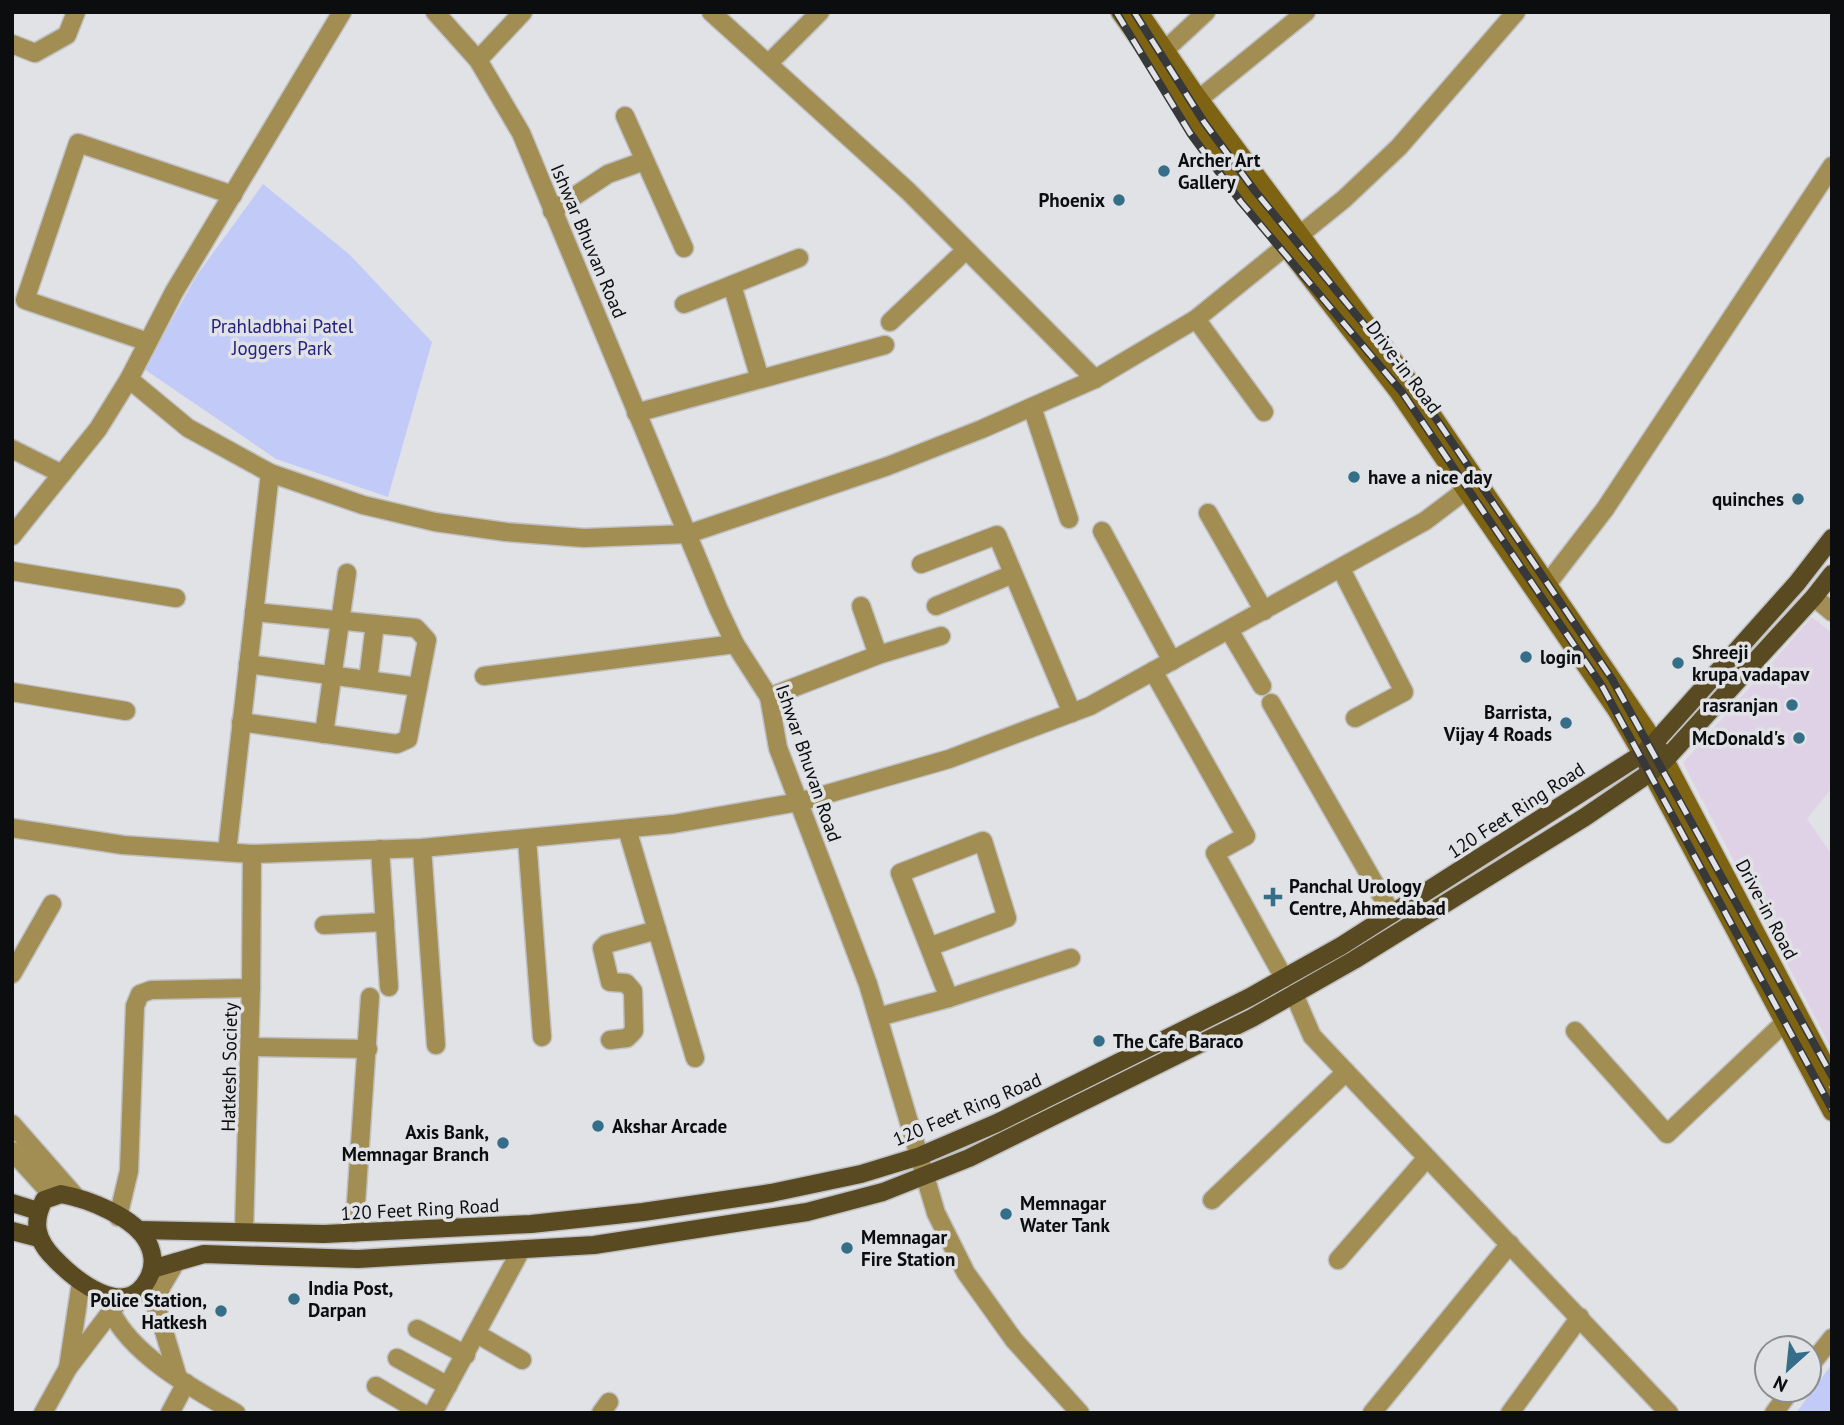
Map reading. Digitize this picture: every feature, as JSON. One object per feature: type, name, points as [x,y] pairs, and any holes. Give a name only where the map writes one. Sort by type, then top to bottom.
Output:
[{"type":"main road","name":"Drive-in Road","points":[[1120,12],[1293,241],[1409,381],[1548,583],[1648,748]]},
{"type":"main road","name":"Drive-in Road","points":[[1139,12],[1293,241],[1617,711],[1648,748]]},
{"type":"main road","name":"120 Feet Ring Road","points":[[139,1230],[354,1233],[494,1227],[643,1212],[771,1193],[861,1174],[920,1156],[997,1123],[1284,978],[1392,914],[1648,748],[1797,583],[1832,538]]},
{"type":"main road","points":[[1648,748],[1665,760],[1832,574]]},
{"type":"main road","points":[[1648,748],[1651,772],[1832,1112]]},
{"type":"main road","name":"Drive-in Road","points":[[1665,760],[1832,1078]]},
{"type":"main road","name":"120 Feet Ring Road","points":[[152,1269],[204,1254],[358,1259],[594,1245],[807,1212],[883,1192],[925,1176],[1085,1102],[1294,994],[1354,960],[1585,817],[1665,760]]},
{"type":"main road","points":[[52,1195],[76,1197],[118,1216],[139,1230],[152,1253],[152,1269],[143,1287],[123,1297],[109,1296],[81,1282],[51,1255],[39,1238],[35,1225],[38,1211],[44,1200],[52,1195]]},
{"type":"main road","points":[[12,1203],[38,1211]]},
{"type":"main road","points":[[12,1231],[39,1238]]},
{"type":"street","points":[[12,44],[35,53],[67,35],[76,12]]},
{"type":"street","points":[[12,536],[98,429],[129,379],[174,292],[342,12]]},
{"type":"street","name":"Ishwar Bhuvan Road","points":[[435,12],[478,60],[521,133],[735,644],[769,697],[778,748],[878,1017],[936,1213],[966,1273],[1014,1340],[1080,1413]]},
{"type":"street","points":[[478,60],[523,12]]},
{"type":"street","points":[[711,12],[770,62],[908,191],[1095,379]]},
{"type":"street","points":[[770,62],[820,12]]},
{"type":"street","points":[[1165,50],[1206,12]]},
{"type":"street","points":[[1199,99],[1306,12]]},
{"type":"street","points":[[129,379],[188,428],[270,473],[363,505],[435,522],[584,538],[688,534],[888,466],[1032,407],[1095,379],[1196,319],[1293,241],[1399,147],[1516,12]]},
{"type":"street","points":[[625,116],[684,248]]},
{"type":"street","points":[[148,342],[25,300],[78,143],[233,195]]},
{"type":"street","points":[[552,211],[608,174],[644,161]]},
{"type":"street","points":[[1548,583],[1605,509],[1832,166]]},
{"type":"street","points":[[890,321],[966,250]]},
{"type":"street","points":[[684,304],[799,258]]},
{"type":"street","points":[[732,285],[760,379]]},
{"type":"street","points":[[1196,319],[1264,412]]},
{"type":"street","points":[[636,413],[885,345]]},
{"type":"street","points":[[1032,407],[1069,520]]},
{"type":"street","points":[[12,449],[62,474]]},
{"type":"street","points":[[226,852],[270,473]]},
{"type":"street","points":[[12,828],[123,845],[252,854],[422,848],[527,839],[627,829],[799,803],[949,759],[1072,713],[1341,569],[1425,521],[1466,490]]},
{"type":"street","points":[[1208,513],[1264,611]]},
{"type":"street","points":[[1102,531],[1172,661]]},
{"type":"street","points":[[922,564],[998,535],[1072,713]]},
{"type":"street","points":[[1341,569],[1404,692],[1355,718]]},
{"type":"street","points":[[12,571],[176,598]]},
{"type":"street","points":[[324,734],[347,573]]},
{"type":"street","points":[[936,606],[1013,574]]},
{"type":"street","points":[[1814,597],[1832,612]]},
{"type":"street","points":[[860,606],[878,655]]},
{"type":"street","points":[[242,722],[397,744],[408,739],[427,640],[416,628],[254,612]]},
{"type":"street","points":[[368,680],[375,624]]},
{"type":"street","points":[[1229,630],[1262,686]]},
{"type":"street","points":[[769,697],[878,655],[941,636]]},
{"type":"street","points":[[484,676],[735,644]]},
{"type":"street","points":[[248,664],[418,687]]},
{"type":"street","points":[[1153,671],[1246,836],[1215,853],[1284,978]]},
{"type":"street","points":[[12,692],[126,710]]},
{"type":"street","points":[[1271,703],[1392,914]]},
{"type":"street","points":[[627,829],[695,1058]]},
{"type":"street","points":[[527,839],[542,1037]]},
{"type":"street","points":[[929,947],[1007,918],[983,841],[900,873],[929,947],[949,998]]},
{"type":"street","points":[[422,848],[436,1045]]},
{"type":"street","points":[[380,849],[389,987]]},
{"type":"street","points":[[251,988],[252,854]]},
{"type":"street","points":[[12,974],[52,904]]},
{"type":"street","points":[[324,925],[385,922]]},
{"type":"street","points":[[610,1040],[627,1038],[634,1031],[633,991],[626,983],[610,982],[602,948],[606,944],[657,930]]},
{"type":"street","points":[[878,1017],[949,998],[1071,958]]},
{"type":"street","name":"Hatkesh Society","points":[[118,1216],[129,1171],[135,1006],[140,994],[151,990],[251,988],[252,1047],[244,1231]]},
{"type":"street","points":[[1294,994],[1312,1036],[1669,1413]]},
{"type":"street","points":[[354,1233],[370,997]]},
{"type":"street","points":[[1575,1031],[1667,1134],[1785,1023]]},
{"type":"street","points":[[252,1047],[368,1049]]},
{"type":"street","points":[[1212,1200],[1346,1072]]},
{"type":"street","points":[[12,1124],[76,1197]]},
{"type":"street","points":[[12,1152],[52,1195]]},
{"type":"street","points":[[1338,1260],[1426,1159]]},
{"type":"street","points":[[1372,1413],[1510,1244]]},
{"type":"street","points":[[433,1413],[521,1250]]},
{"type":"street","points":[[158,1311],[162,1287],[176,1262]]},
{"type":"street","points":[[68,1368],[81,1282]]},
{"type":"street","points":[[143,1287],[158,1311],[182,1381],[170,1413]]},
{"type":"street","points":[[43,1413],[68,1368],[123,1297]]},
{"type":"street","points":[[111,1311],[120,1330],[182,1381],[236,1413]]},
{"type":"street","points":[[1510,1413],[1580,1317]]},
{"type":"street","points":[[416,1329],[466,1355]]},
{"type":"street","points":[[477,1334],[522,1360]]},
{"type":"street","points":[[397,1358],[448,1386]]},
{"type":"street","points":[[376,1386],[422,1413]]},
{"type":"shaded area","points":[[1812,617],[1832,633],[1832,788],[1807,819],[1832,855],[1832,1050],[1683,763]]},
{"type":"green space","name":"Prahladbhai Patel Joggers Park","points":[[263,184],[349,254],[432,342],[388,497],[276,459],[144,369],[197,275]]},
{"type":"green space","points":[[1832,1364],[1832,1413],[1796,1413],[1803,1404],[1823,1404],[1823,1376]]},
{"type":"railway","points":[[1116,12],[1190,133],[1241,202],[1402,392],[1602,686],[1832,1109]]},
{"type":"railway","points":[[1134,12],[1204,122],[1255,191],[1412,383],[1612,679],[1832,1076]]},
{"type":"place","name":"Archer Art Gallery","points":[[1164,171]]},
{"type":"place","name":"Phoenix","points":[[1119,200]]},
{"type":"place","name":"have a nice day","points":[[1354,477]]},
{"type":"place","name":"quinches","points":[[1798,499]]},
{"type":"place","name":"login","points":[[1526,657]]},
{"type":"place","name":"Shreeji krupa vadapav","points":[[1678,663]]},
{"type":"place","name":"rasranjan","points":[[1792,705]]},
{"type":"place","name":"Barrista, Vijay 4 Roads","points":[[1566,723]]},
{"type":"place","name":"McDonald's","points":[[1799,738]]},
{"type":"place","name":"Panchal Urology Centre, Ahmedabad","points":[[1273,897]]},
{"type":"place","name":"The Cafe Baraco","points":[[1099,1041]]},
{"type":"place","name":"Akshar Arcade","points":[[598,1126]]},
{"type":"place","name":"Axis Bank, Memnagar Branch","points":[[503,1143]]},
{"type":"place","name":"Memnagar Water Tank","points":[[1006,1214]]},
{"type":"place","name":"Memnagar Fire Station","points":[[847,1248]]},
{"type":"place","name":"India Post, Darpan","points":[[294,1299]]},
{"type":"place","name":"Police Station, Hatkesh","points":[[221,1311]]}]
